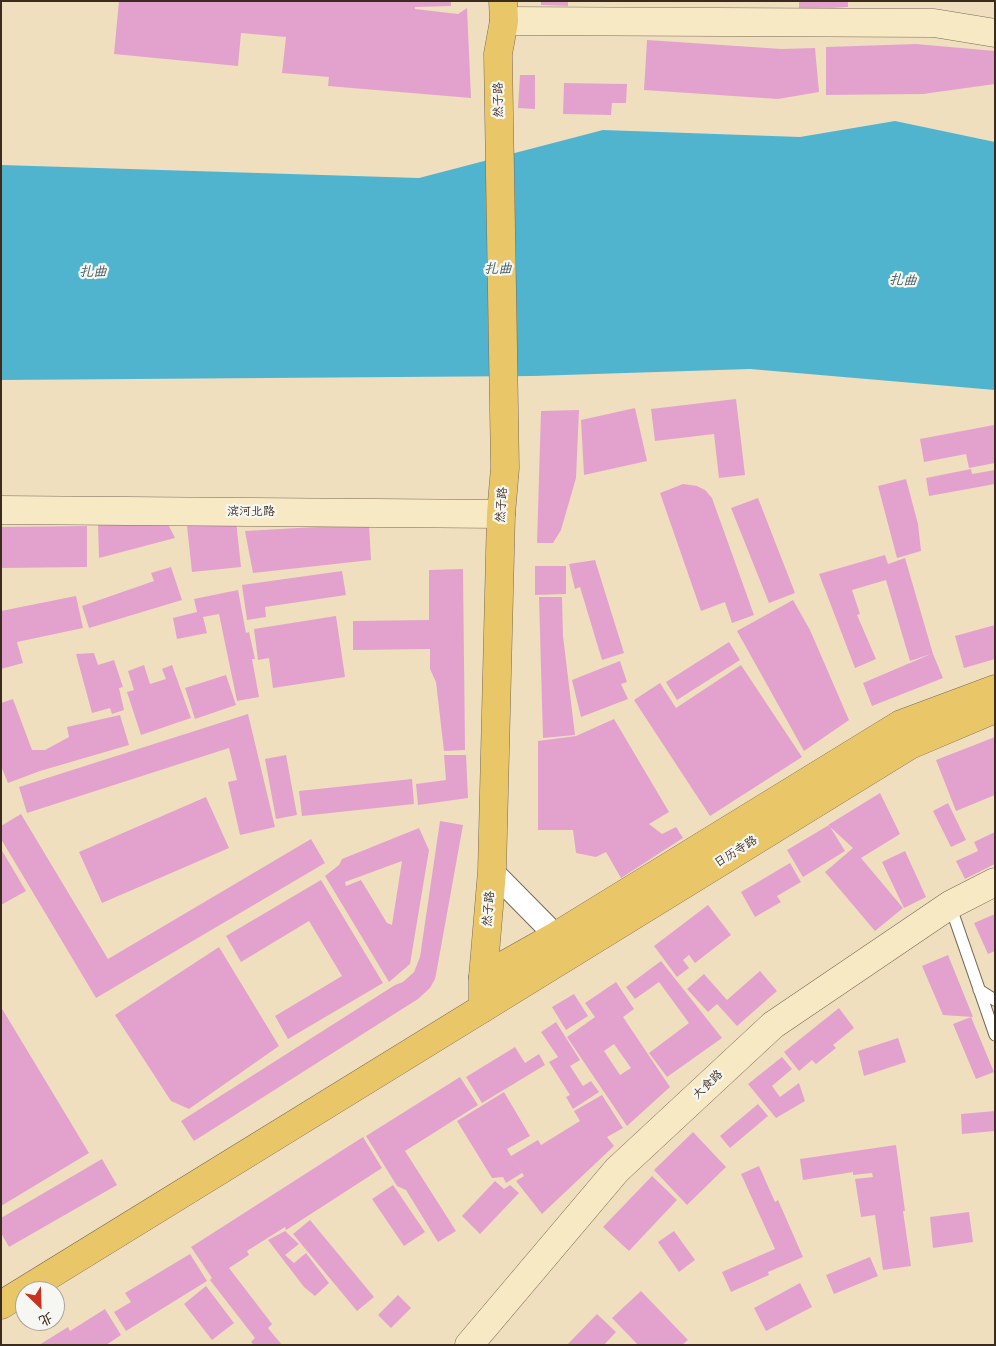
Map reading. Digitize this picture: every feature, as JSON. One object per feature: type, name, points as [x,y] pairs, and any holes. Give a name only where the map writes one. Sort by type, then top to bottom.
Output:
[{"type":"main road","name":"然子路","points":[[483,1008],[483,977],[492,871],[501,514],[505,468],[498,54],[504,11]]},
{"type":"main road","name":"日历寺路","points":[[1,1306],[483,1008],[564,944],[901,724],[995,689]]},
{"type":"main road","name":"日历寺路","points":[[483,977],[564,944],[910,745],[995,709]]},
{"type":"street","points":[[504,11],[934,24],[995,33]]},
{"type":"street","name":"滨河北路","points":[[1,510],[501,514]]},
{"type":"street","points":[[492,871],[564,944]]},
{"type":"street","name":"大食路","points":[[469,1345],[617,1170],[773,1025],[950,905],[995,882]]},
{"type":"lane","points":[[950,905],[995,1035]]},
{"type":"lane","points":[[979,990],[995,1000]]},
{"type":"water","name":"扎曲","points":[[895,121],[995,142],[995,390],[750,369],[533,376],[1,380],[1,165],[419,178],[603,130],[800,137]]},
{"type":"building","points":[[119,1],[451,1],[451,6],[415,7],[415,9],[458,14],[467,8],[471,98],[328,86],[329,77],[282,73],[286,37],[241,33],[238,66],[114,54]]},
{"type":"building","points":[[541,1],[568,1],[568,6],[541,5]]},
{"type":"building","points":[[799,1],[848,1],[848,7],[799,10]]},
{"type":"building","points":[[647,40],[782,49],[815,48],[819,92],[778,99],[644,90]]},
{"type":"building","points":[[916,44],[995,51],[995,84],[923,94],[826,95],[826,47]]},
{"type":"building","points":[[520,75],[535,75],[535,109],[518,108]]},
{"type":"building","points":[[564,83],[627,84],[626,103],[612,103],[611,115],[563,114]]},
{"type":"building","points":[[736,399],[745,475],[719,478],[714,434],[655,441],[651,409]]},
{"type":"building","points":[[635,408],[647,461],[584,475],[581,420]]},
{"type":"building","points":[[579,410],[576,478],[561,530],[553,543],[537,543],[541,411]]},
{"type":"building","points":[[994,425],[995,463],[969,468],[966,454],[924,462],[920,439]]},
{"type":"building","points":[[971,469],[972,474],[995,470],[995,484],[929,496],[926,478]]},
{"type":"building","points":[[906,479],[918,524],[921,551],[897,558],[878,486]]},
{"type":"building","points":[[683,484],[697,486],[705,490],[712,498],[754,615],[732,623],[725,602],[701,611],[660,493]]},
{"type":"building","points":[[758,498],[795,593],[769,603],[731,508]]},
{"type":"building","points":[[166,520],[175,538],[99,558],[98,523]]},
{"type":"building","points":[[236,521],[241,567],[192,572],[187,526]]},
{"type":"building","points":[[369,524],[371,560],[253,573],[245,531]]},
{"type":"building","points":[[87,526],[87,567],[1,568],[1,527]]},
{"type":"building","points":[[885,555],[888,564],[905,558],[933,654],[943,678],[872,706],[863,683],[931,654],[910,661],[886,580],[852,590],[860,614],[857,615],[876,659],[855,668],[819,574]]},
{"type":"building","points":[[595,560],[624,653],[602,660],[580,587],[575,589],[569,564]]},
{"type":"building","points":[[535,566],[566,566],[566,594],[535,595]]},
{"type":"building","points":[[171,567],[182,600],[89,628],[82,606],[154,581],[151,573]]},
{"type":"building","points":[[463,569],[465,750],[444,751],[436,682],[430,669],[430,649],[353,650],[353,621],[429,620],[429,570]]},
{"type":"building","points":[[342,571],[346,595],[265,607],[266,617],[247,620],[242,585]]},
{"type":"building","points":[[238,590],[246,633],[249,632],[255,659],[252,659],[259,697],[237,701],[219,614],[203,617],[207,633],[177,639],[173,618],[197,612],[194,599]]},
{"type":"building","points":[[76,596],[83,628],[17,642],[23,663],[1,669],[1,611]]},
{"type":"building","points":[[539,597],[562,597],[563,636],[575,735],[543,738]]},
{"type":"building","points":[[793,600],[810,630],[849,720],[804,751],[737,631]]},
{"type":"building","points":[[336,616],[345,677],[273,688],[269,658],[258,660],[254,629]]},
{"type":"building","points":[[995,625],[995,659],[964,668],[955,636]]},
{"type":"building","points":[[729,642],[740,660],[677,700],[666,682]]},
{"type":"building","points":[[94,653],[98,665],[114,660],[123,687],[119,688],[124,710],[112,714],[110,708],[92,713],[76,654]]},
{"type":"building","points":[[620,661],[627,682],[621,684],[628,699],[581,717],[572,680]]},
{"type":"building","points":[[144,665],[150,684],[166,679],[162,669],[172,665],[191,718],[141,735],[127,692],[134,690],[128,671]]},
{"type":"building","points":[[741,665],[802,757],[710,816],[634,700],[660,683],[676,708]]},
{"type":"building","points":[[226,675],[236,705],[195,719],[185,688]]},
{"type":"building","points":[[13,699],[32,750],[45,750],[69,737],[67,727],[120,715],[129,745],[40,771],[8,783],[1,766],[1,703]]},
{"type":"building","points":[[248,714],[275,827],[240,835],[228,782],[237,780],[229,748],[27,813],[19,787]]},
{"type":"building","points":[[614,719],[669,812],[649,824],[662,834],[676,827],[683,838],[621,878],[606,852],[596,857],[576,853],[573,830],[538,830],[538,741],[576,736]]},
{"type":"building","points":[[995,737],[995,795],[956,811],[936,760]]},
{"type":"building","points":[[286,755],[297,815],[276,819],[265,759]]},
{"type":"building","points":[[444,755],[466,755],[468,798],[418,805],[416,784],[446,780]]},
{"type":"building","points":[[412,779],[414,804],[302,816],[299,791]]},
{"type":"building","points":[[880,793],[900,834],[861,858],[903,908],[875,931],[825,872],[853,848],[828,825]]},
{"type":"building","points":[[206,797],[229,848],[102,903],[79,852]]},
{"type":"building","points":[[948,803],[966,840],[951,847],[933,811]]},
{"type":"building","points":[[21,814],[108,959],[311,839],[325,863],[96,998],[1,839],[1,826]]},
{"type":"building","points":[[440,821],[463,825],[435,979],[430,988],[418,999],[194,1141],[181,1121],[395,985],[403,982],[414,972],[420,957]]},
{"type":"building","points":[[829,825],[845,851],[803,877],[787,850]]},
{"type":"building","points":[[419,828],[429,850],[410,964],[389,982],[325,876],[339,865],[342,859]],"holes":[[[402,861],[392,925],[387,923],[361,880],[346,886],[345,882]]]},
{"type":"building","points":[[995,832],[995,864],[965,879],[956,861],[978,851],[974,842]]},
{"type":"building","points":[[1,849],[26,891],[1,905]]},
{"type":"building","points":[[905,851],[926,897],[904,908],[882,862]]},
{"type":"building","points":[[790,863],[801,882],[777,896],[781,902],[755,917],[741,892]]},
{"type":"building","points":[[321,880],[383,983],[288,1039],[275,1016],[342,976],[309,921],[241,962],[226,936]]},
{"type":"building","points":[[708,905],[731,935],[695,963],[689,955],[683,960],[689,968],[677,977],[654,946]]},
{"type":"building","points":[[995,914],[995,951],[988,954],[974,923]]},
{"type":"building","points":[[219,947],[279,1046],[189,1109],[171,1101],[115,1015]]},
{"type":"building","points":[[948,955],[973,1017],[943,1015],[922,966]]},
{"type":"building","points":[[661,961],[722,1038],[667,1077],[649,1053],[689,1023],[659,982],[635,999],[626,987]]},
{"type":"building","points":[[760,971],[777,991],[737,1026],[717,1004],[708,1012],[687,989],[704,974],[727,1000]]},
{"type":"building","points":[[616,982],[634,1009],[623,1017],[670,1087],[627,1126],[567,1037],[595,1017],[585,1003]],"holes":[[[614,1044],[631,1068],[620,1075],[604,1051]]]},
{"type":"building","points":[[574,994],[588,1016],[566,1030],[552,1007]]},
{"type":"building","points":[[1,1007],[89,1153],[1,1206]]},
{"type":"building","points":[[839,1008],[854,1028],[833,1045],[836,1048],[816,1064],[812,1060],[799,1071],[784,1052]]},
{"type":"building","points":[[971,1017],[994,1072],[976,1079],[953,1024]]},
{"type":"building","points":[[556,1022],[580,1060],[570,1066],[583,1086],[591,1081],[599,1092],[573,1109],[566,1097],[570,1095],[549,1062],[558,1057],[541,1032]]},
{"type":"building","points":[[898,1038],[906,1062],[864,1076],[858,1051]]},
{"type":"building","points":[[515,1047],[525,1063],[539,1054],[545,1065],[482,1103],[466,1077]]},
{"type":"building","points":[[782,1057],[792,1069],[772,1086],[780,1097],[799,1083],[805,1101],[776,1118],[748,1084]]},
{"type":"building","points":[[460,1077],[478,1105],[405,1151],[456,1231],[438,1242],[406,1190],[397,1186],[366,1136]]},
{"type":"building","points":[[504,1092],[530,1136],[507,1149],[511,1156],[538,1140],[541,1145],[580,1121],[574,1111],[602,1095],[623,1128],[607,1137],[614,1146],[542,1214],[516,1181],[524,1176],[513,1158],[522,1173],[506,1183],[503,1177],[492,1178],[457,1121]]},
{"type":"building","points":[[758,1104],[768,1116],[730,1148],[720,1136]]},
{"type":"building","points":[[995,1111],[995,1131],[962,1134],[961,1114]]},
{"type":"building","points":[[693,1132],[726,1167],[687,1205],[654,1170]]},
{"type":"building","points":[[363,1137],[382,1168],[286,1230],[285,1227],[247,1251],[249,1255],[229,1268],[272,1324],[268,1328],[282,1345],[254,1345],[251,1342],[255,1338],[210,1280],[212,1278],[191,1247]]},
{"type":"building","points":[[896,1145],[911,1266],[883,1270],[875,1215],[861,1217],[855,1179],[873,1177],[872,1173],[853,1175],[853,1172],[803,1180],[800,1159]]},
{"type":"building","points":[[102,1159],[117,1185],[9,1247],[1,1233],[1,1218]]},
{"type":"building","points":[[759,1166],[775,1202],[778,1200],[803,1257],[768,1272],[769,1275],[731,1292],[722,1272],[775,1249],[741,1174]]},
{"type":"building","points":[[652,1176],[677,1200],[629,1251],[603,1227]]},
{"type":"building","points":[[495,1181],[504,1189],[510,1185],[519,1193],[480,1234],[462,1216]]},
{"type":"building","points":[[393,1185],[425,1232],[404,1246],[372,1199]]},
{"type":"building","points":[[969,1212],[973,1242],[933,1248],[930,1217]]},
{"type":"building","points":[[310,1220],[374,1297],[357,1311],[293,1234]]},
{"type":"building","points":[[285,1231],[299,1244],[285,1255],[294,1263],[306,1253],[329,1283],[315,1296],[304,1287],[268,1240]]},
{"type":"building","points":[[674,1231],[695,1260],[679,1272],[658,1242]]},
{"type":"building","points":[[190,1254],[207,1281],[126,1331],[114,1312],[131,1302],[125,1293]]},
{"type":"building","points":[[870,1257],[878,1276],[834,1294],[826,1275]]},
{"type":"building","points":[[800,1283],[812,1307],[766,1331],[754,1308]]},
{"type":"building","points":[[206,1286],[234,1323],[212,1340],[184,1304]]},
{"type":"building","points":[[641,1291],[688,1340],[682,1345],[638,1345],[612,1318]]},
{"type":"building","points":[[398,1295],[411,1308],[391,1328],[378,1315]]},
{"type":"building","points":[[105,1309],[121,1335],[106,1345],[39,1345],[62,1331],[65,1331],[68,1327],[70,1331]]},
{"type":"building","points":[[597,1314],[616,1332],[604,1345],[567,1345]]}]
